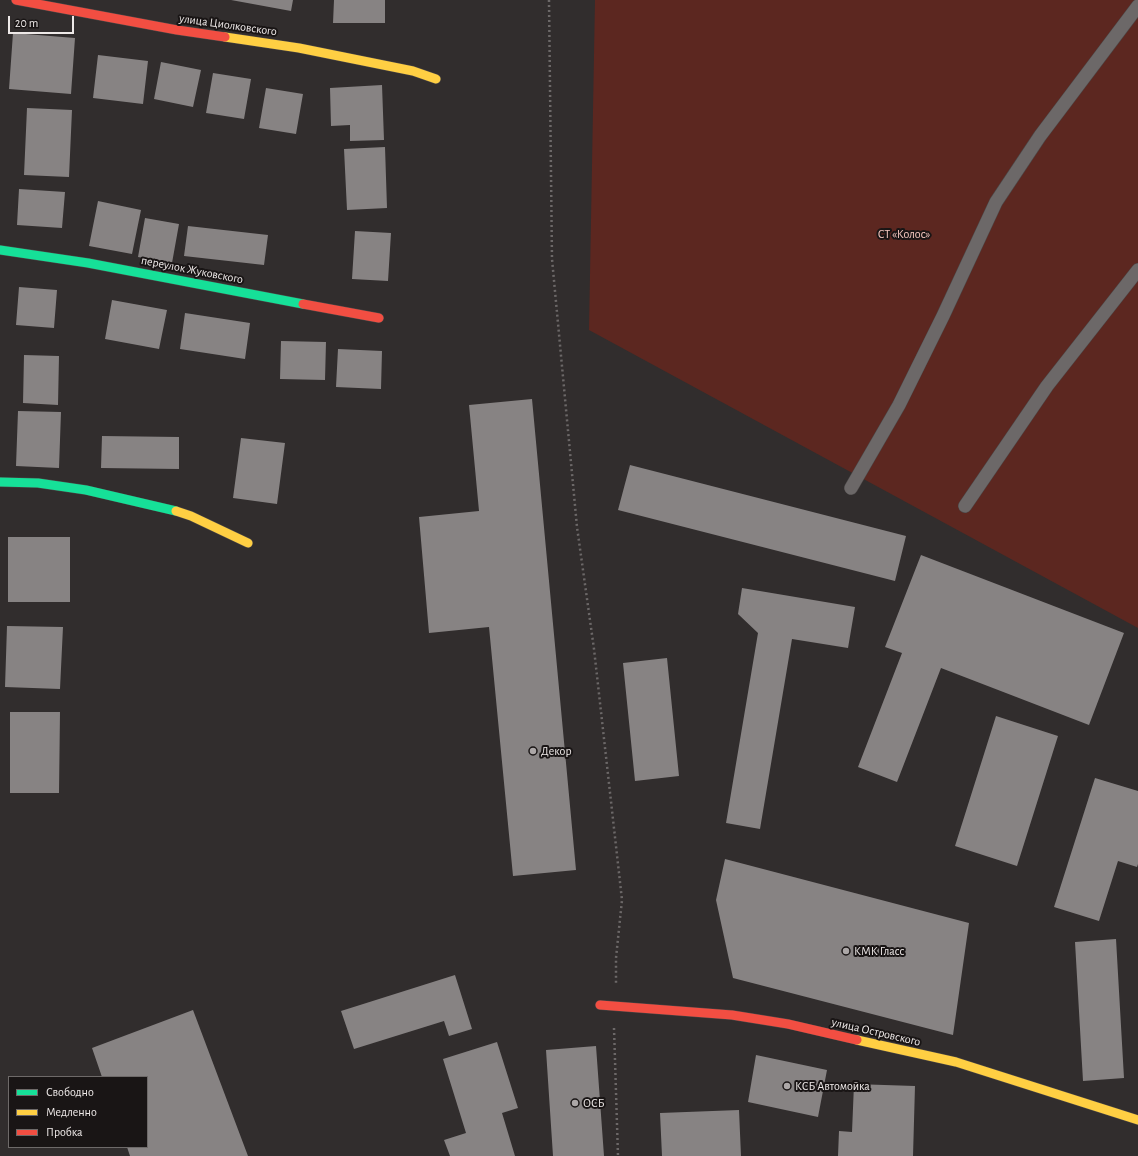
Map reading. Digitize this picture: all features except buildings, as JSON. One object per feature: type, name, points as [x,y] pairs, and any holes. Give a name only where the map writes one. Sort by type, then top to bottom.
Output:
[{"type":"street","name":"улица Циолковского","points":[[16,0],[177,30],[299,48],[413,71],[436,79]]},
{"type":"street","name":"переулок Жуковского","points":[[0,250],[88,263],[379,318]]},
{"type":"street","points":[[0,482],[38,483],[86,490],[168,509],[191,516],[248,544]]},
{"type":"street","name":"улица Островского","points":[[600,1005],[732,1015],[788,1024],[956,1062],[1138,1120]]},
{"type":"lane","points":[[851,488],[899,406],[996,202],[1040,136],[1138,6]]},
{"type":"lane","points":[[965,506],[1047,386],[1138,270]]},
{"type":"path","points":[[549,0],[552,259],[578,527],[594,649],[622,900],[616,958],[617,1006],[614,1027],[618,1156]]},
{"type":"green space","name":"СТ «Колос»","points":[[595,0],[1138,0],[1138,628],[589,330]]},
{"type":"traffic: fast","points":[[0,250],[88,263],[303,304]]},
{"type":"traffic: fast","points":[[0,482],[38,483],[86,490],[176,511]]},
{"type":"traffic: slow","points":[[225,37],[299,48],[413,71],[436,79]]},
{"type":"traffic: slow","points":[[176,511],[191,516],[248,543]]},
{"type":"traffic: slow","points":[[857,1040],[956,1062],[1138,1120]]},
{"type":"traffic: jam","points":[[16,0],[177,30],[225,37]]},
{"type":"traffic: jam","points":[[303,304],[379,318]]},
{"type":"traffic: jam","points":[[600,1005],[732,1015],[788,1024],[857,1040]]},
{"type":"place","name":"Декор","points":[[533,751]]},
{"type":"place","name":"КМК Гласс","points":[[846,951]]},
{"type":"place","name":"КСБ Автомойка","points":[[787,1086]]},
{"type":"place","name":"ОСБ","points":[[575,1103]]}]
